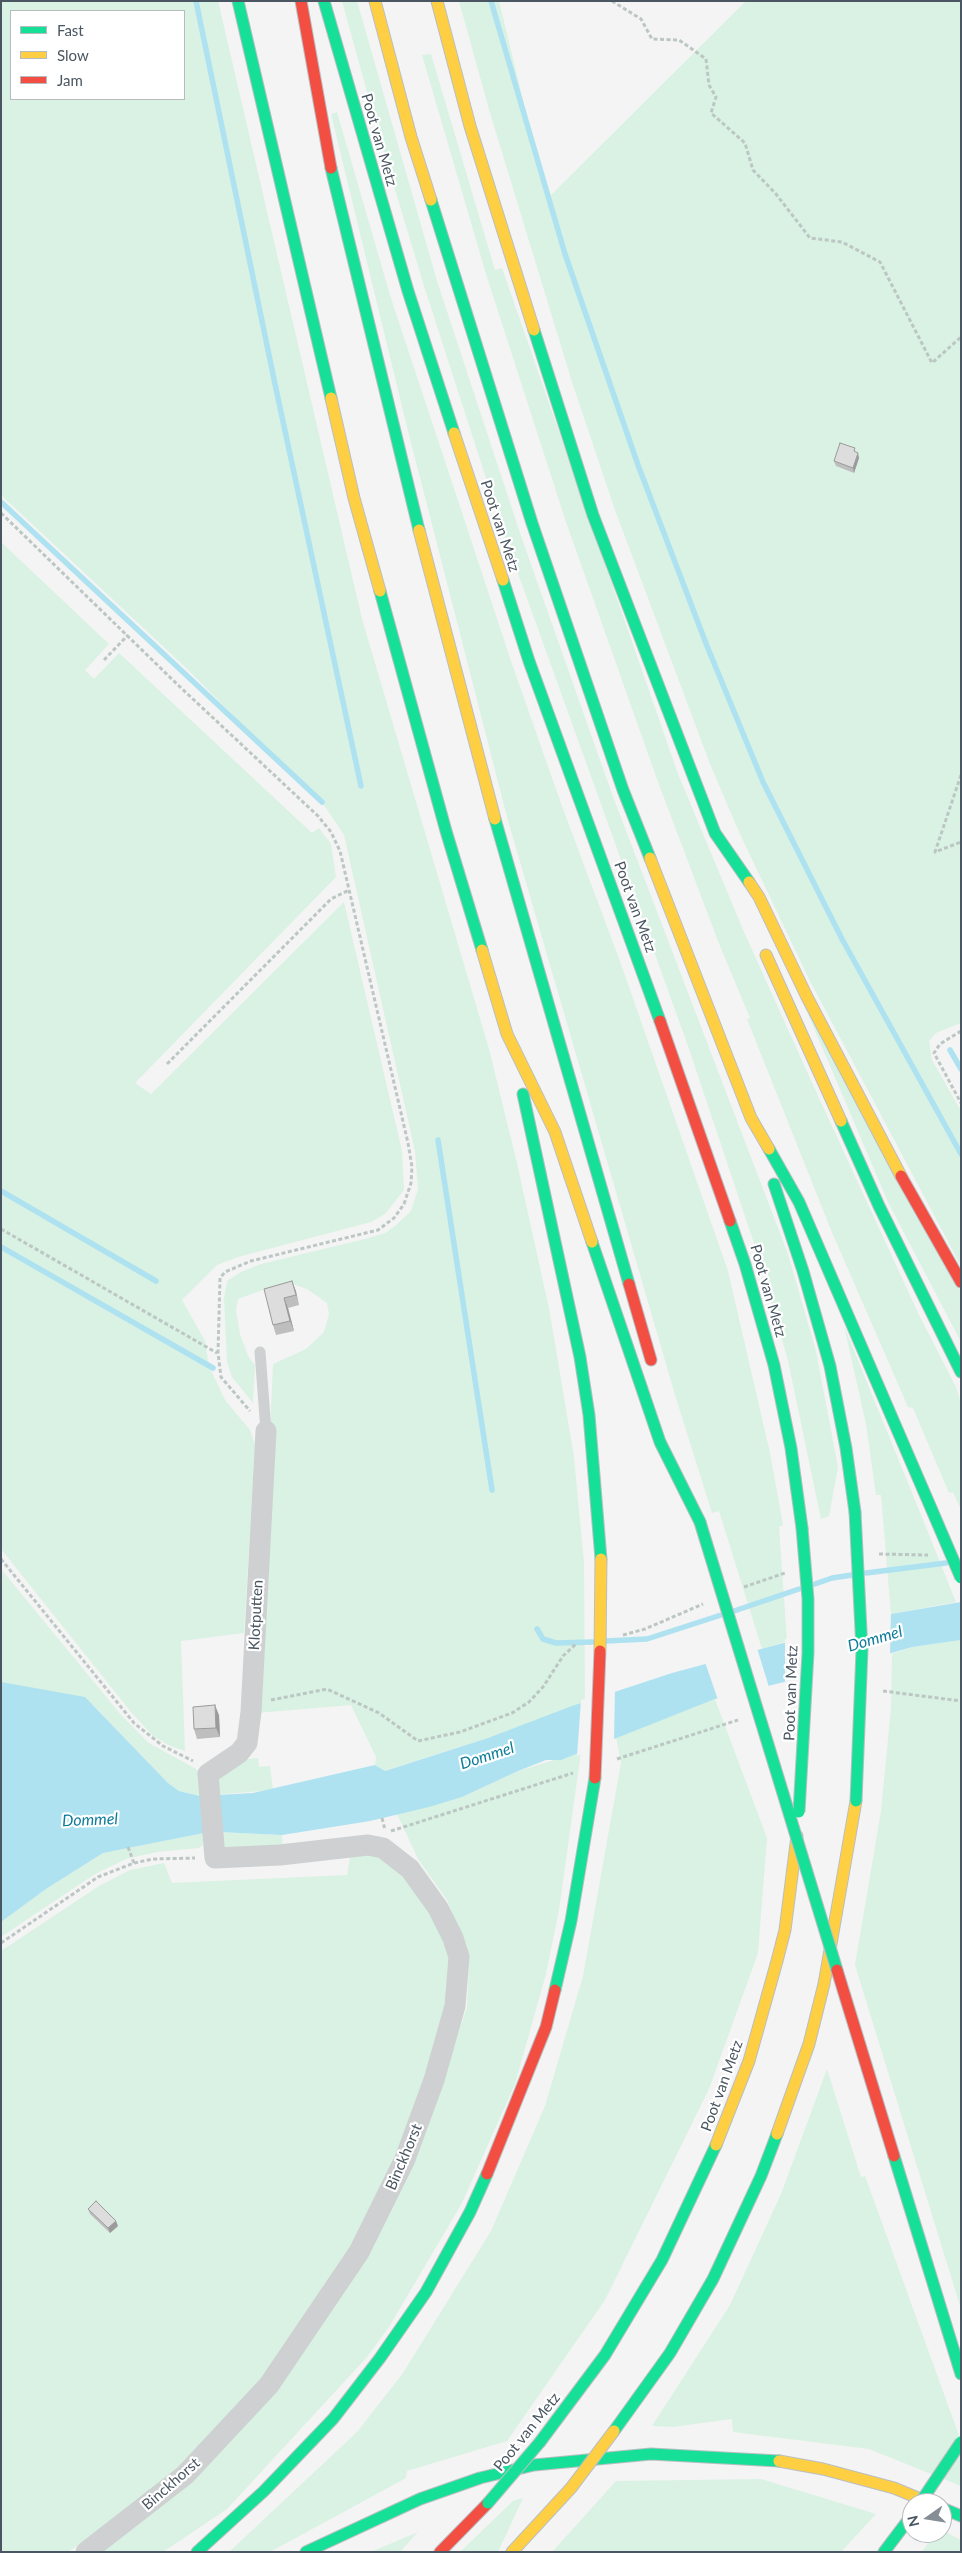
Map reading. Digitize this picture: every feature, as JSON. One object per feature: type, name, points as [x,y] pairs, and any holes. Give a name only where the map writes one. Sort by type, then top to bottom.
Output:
[{"type":"highway","points":[[197,2552],[264,2491],[333,2419],[380,2358],[426,2292],[470,2212],[504,2138],[546,2027],[571,1921],[595,1778],[600,1682],[601,1559],[590,1424],[580,1357],[541,1169],[507,1034],[446,831],[354,498],[238,1]]},
{"type":"highway","points":[[301,1],[328,157],[452,658],[495,820],[655,1374]]},
{"type":"highway","name":"Poot van Metz","points":[[324,1],[408,291],[526,652],[638,958],[745,1264],[776,1374],[791,1448],[802,1528],[808,1599],[807,1706],[799,1812],[789,1900],[777,1961],[749,2061],[709,2164],[662,2260],[605,2356],[540,2442],[488,2503],[440,2552]]},
{"type":"highway","points":[[375,1],[417,155],[557,598],[624,790],[751,1118],[818,1318],[846,1448],[854,1512],[861,1598],[862,1650],[856,1801],[824,1984],[809,2044],[788,2106],[761,2176],[713,2279],[670,2353],[572,2488],[512,2552]]},
{"type":"highway","points":[[437,1],[473,135],[593,514],[715,834],[738,889]]},
{"type":"highway","points":[[715,834],[759,897],[807,998],[911,1195],[961,1282]]},
{"type":"highway","points":[[761,943],[879,1206],[961,1372]]},
{"type":"highway","points":[[507,1034],[555,1132],[660,1442],[700,1522]]},
{"type":"highway","points":[[751,1118],[799,1202],[961,1578]]},
{"type":"highway","points":[[681,1457],[961,2374]]},
{"type":"highway","points":[[927,2493],[961,2442]]},
{"type":"highway","points":[[306,2552],[386,2513],[480,2478],[534,2465],[651,2454],[738,2458],[796,2464],[894,2488],[906,2493]]},
{"type":"highway","points":[[884,2552],[902,2528]]},
{"type":"street","name":"Klotputten","points":[[208,1780],[239,1753],[247,1743],[252,1703],[266,1430]]},
{"type":"street","points":[[208,1780],[214,1851]]},
{"type":"street","name":"Binckhorst","points":[[86,2552],[185,2475],[269,2385],[285,2362],[359,2252],[405,2159],[434,2080],[455,2006],[459,1957],[453,1938],[438,1908],[410,1869],[383,1848],[368,1844],[280,1855],[214,1851]]},
{"type":"lane","name":"Klotputten","points":[[260,1352],[266,1430]]},
{"type":"path","points":[[612,1],[641,19],[652,39],[679,40],[706,59],[709,85],[716,97],[711,114],[745,143],[753,170],[776,194],[810,238],[842,242],[880,262],[932,363],[961,337]]},
{"type":"path","points":[[1,513],[318,816],[331,832],[340,851],[412,1166],[408,1194],[394,1218],[378,1230],[251,1261],[225,1272],[220,1278],[218,1285],[218,1353],[221,1377],[266,1430]]},
{"type":"path","points":[[104,660],[129,635]]},
{"type":"path","points":[[961,775],[935,852],[961,842]]},
{"type":"path","points":[[167,1064],[331,899],[349,890]]},
{"type":"path","points":[[961,1030],[940,1044],[934,1052],[961,1103]]},
{"type":"path","points":[[1,1229],[218,1353]]},
{"type":"path","points":[[1,1559],[134,1723],[163,1746],[203,1766],[208,1780]]},
{"type":"path","points":[[878,1691],[961,1701]]},
{"type":"path","points":[[615,1759],[748,1717]]},
{"type":"path","points":[[382,1818],[386,1833],[577,1771]]},
{"type":"path","points":[[128,1848],[134,1863]]},
{"type":"path","points":[[1,1943],[98,1878],[134,1863],[214,1851]]},
{"type":"green space","points":[[1,1],[218,1],[362,619],[489,1049],[549,1308],[574,1457],[584,1563],[585,1702],[488,1738],[384,1771],[375,1765],[376,1757],[351,1705],[257,1713],[273,1364],[306,1349],[324,1332],[329,1314],[327,1303],[307,1289],[292,1284],[274,1286],[238,1299],[236,1310],[240,1334],[248,1356],[255,1365],[253,1403],[232,1377],[227,1362],[224,1298],[227,1281],[241,1272],[261,1264],[365,1239],[385,1233],[395,1226],[411,1211],[418,1189],[415,1151],[344,835],[326,808],[183,665],[1,495]]},
{"type":"green space","points":[[342,1],[357,1],[437,281],[521,536],[612,794],[788,1254],[816,1351],[838,1467],[829,1516],[821,1519],[788,1361],[760,1261],[688,1046],[506,540],[424,286],[381,143]]},
{"type":"green space","points":[[459,1],[499,1],[547,199],[746,1],[961,1],[961,1023],[936,1033],[929,1041],[932,1060],[961,1111],[961,1266],[809,979],[739,832],[710,764],[615,510],[572,382],[490,113]]},
{"type":"green space","points":[[431,54],[495,270],[502,268],[678,774],[744,932],[814,1087],[919,1315],[956,1387],[961,1403],[961,1510],[953,1492],[949,1493],[913,1408],[908,1407],[831,1230],[747,1019],[750,1018],[718,941],[658,782],[566,522],[486,274],[422,55]]},
{"type":"green space","points":[[337,112],[390,295],[512,664],[563,809],[621,964],[728,1271],[770,1453],[783,1525],[779,1527],[787,1641],[762,1649],[719,1511],[712,1513],[675,1395],[507,817],[407,427],[331,114]]},
{"type":"green space","points":[[1,542],[109,644],[85,670],[94,679],[119,653],[312,833],[319,828],[331,844],[336,877],[135,1083],[151,1094],[344,902],[402,1151],[404,1190],[385,1214],[371,1222],[238,1257],[217,1265],[182,1300],[205,1341],[209,1366],[225,1400],[250,1430],[255,1445],[244,1633],[181,1641],[185,1751],[170,1746],[152,1735],[131,1712],[1,1549]]},
{"type":"green space","points":[[787,965],[961,1293],[961,1342],[888,1202]]},
{"type":"green space","points":[[844,1326],[956,1602],[891,1614],[881,1495],[876,1495],[866,1424]]},
{"type":"green space","points":[[1,1569],[121,1715],[149,1743],[196,1769],[201,1775],[200,1796],[179,1791],[168,1783],[92,1704],[1,1682]]},
{"type":"green space","points":[[961,1640],[961,2309],[855,1965],[881,1811],[891,1708],[892,1654],[912,1647]]},
{"type":"green space","points":[[715,1699],[767,1838],[758,1953],[709,2089],[605,2300],[507,2441],[407,2471],[406,2478],[270,2552],[229,2552],[357,2432],[403,2373],[491,2231],[545,2106],[583,1976],[621,1763],[616,1737]]},
{"type":"green space","points":[[581,1752],[559,1910],[546,1974],[515,2084],[462,2203],[389,2327],[367,2357],[227,2509],[163,2552],[99,2552],[276,2389],[442,2081],[467,2007],[469,1957],[447,1900],[418,1859],[397,1814],[462,1797],[518,1771]]},
{"type":"green space","points":[[258,1758],[259,1767],[270,1766],[273,1790],[214,1795],[217,1777],[248,1759]]},
{"type":"green space","points":[[219,1832],[282,1835],[283,1849],[221,1847]]},
{"type":"green space","points":[[204,1833],[203,1845],[199,1848],[157,1852],[126,1859],[95,1874],[1,1937],[1,1922],[46,1889],[103,1853]]},
{"type":"green space","points":[[360,1851],[382,1857],[405,1873],[445,1936],[454,1986],[399,2156],[352,2247],[265,2379],[179,2468],[89,2538],[68,2552],[1,2552],[1,1951],[99,1886],[130,1870],[164,1863],[172,1883],[347,1875],[350,1858]]},
{"type":"green space","points":[[827,2069],[861,2177],[865,2176],[961,2441],[961,2486],[869,2449],[733,2432],[732,2419],[673,2427],[652,2426],[730,2305],[781,2194]]},
{"type":"green space","points":[[761,2479],[876,2514],[841,2552],[552,2552],[616,2481]]},
{"type":"green space","points":[[523,2498],[498,2552],[460,2552],[513,2501]]},
{"type":"green space","points":[[418,2532],[400,2552],[371,2552]]},
{"type":"green space","points":[[952,2535],[961,2540],[961,2552],[922,2552],[928,2543],[952,2543]]},
{"type":"water","name":"Dommel","points":[[961,1602],[961,1640],[912,1647],[841,1668],[715,1699],[561,1760],[546,1760],[462,1797],[429,1807],[370,1821],[282,1835],[204,1833],[103,1853],[46,1889],[1,1922],[1,1682],[85,1697],[168,1783],[179,1791],[200,1796],[253,1793],[375,1765],[385,1771],[488,1738],[572,1706],[672,1673],[891,1614]]},
{"type":"pier","points":[[891,1612],[890,1657],[785,1682],[785,1639]]},
{"type":"pier","points":[[757,1648],[769,1687],[718,1700],[705,1662]]},
{"type":"pier","points":[[615,1689],[614,1740],[577,1756],[581,1700]]},
{"type":"building","points":[[840,443],[855,448],[854,451],[858,453],[853,468],[834,461]]},
{"type":"building","points":[[292,1281],[296,1295],[284,1298],[290,1321],[273,1325],[264,1289]]},
{"type":"building","points":[[215,1705],[216,1728],[194,1729],[193,1707]]},
{"type":"building","points":[[96,2201],[116,2221],[108,2228],[88,2209]]},
{"type":"waterway","points":[[196,1],[361,786]]},
{"type":"waterway","points":[[491,1],[565,254],[638,465],[707,646],[763,782],[842,939],[961,1154]]},
{"type":"waterway","points":[[1,502],[322,802]]},
{"type":"waterway","points":[[950,1050],[961,1069]]},
{"type":"waterway","points":[[438,1140],[492,1490]]},
{"type":"waterway","points":[[1,1191],[156,1281]]},
{"type":"waterway","points":[[1,1247],[213,1368]]},
{"type":"waterway","points":[[866,1573],[946,1563]]},
{"type":"waterway","points":[[815,1584],[832,1578],[852,1575]]},
{"type":"waterway","points":[[734,1611],[799,1589]]},
{"type":"waterway","points":[[606,1641],[647,1639],[721,1615]]},
{"type":"waterway","points":[[537,1629],[543,1639],[556,1643],[592,1642]]},
{"type":"traffic: fast","points":[[238,1],[331,398]]},
{"type":"traffic: fast","points":[[324,1],[408,291],[454,433]]},
{"type":"traffic: fast","points":[[331,168],[419,530]]},
{"type":"traffic: fast","points":[[431,200],[532,523],[623,790],[650,858]]},
{"type":"traffic: fast","points":[[534,330],[593,515],[715,833],[749,882]]},
{"type":"traffic: fast","points":[[503,580],[529,661],[660,1021]]},
{"type":"traffic: fast","points":[[380,591],[446,831],[482,950]]},
{"type":"traffic: fast","points":[[495,819],[629,1284]]},
{"type":"traffic: fast","points":[[523,1094],[580,1357],[589,1415],[601,1559]]},
{"type":"traffic: fast","points":[[841,1121],[879,1206],[961,1372]]},
{"type":"traffic: fast","points":[[769,1149],[799,1202],[931,1508]]},
{"type":"traffic: fast","points":[[774,1184],[803,1271],[830,1366],[846,1448],[855,1512]]},
{"type":"traffic: fast","points":[[730,1221],[745,1264],[774,1365],[791,1448],[802,1528]]},
{"type":"traffic: fast","points":[[592,1242],[660,1442],[700,1522]]},
{"type":"traffic: fast","points":[[931,1508],[961,1578]]},
{"type":"traffic: fast","points":[[855,1512],[862,1650],[856,1801]]},
{"type":"traffic: fast","points":[[700,1522],[837,1970]]},
{"type":"traffic: fast","points":[[799,1812],[808,1653],[808,1599],[802,1528]]},
{"type":"traffic: fast","points":[[555,1990],[571,1921],[595,1778]]},
{"type":"traffic: fast","points":[[614,2431],[670,2353],[713,2279],[761,2176],[777,2134]]},
{"type":"traffic: fast","points":[[540,2442],[605,2355],[662,2260],[716,2145]]},
{"type":"traffic: fast","points":[[894,2156],[961,2374]]},
{"type":"traffic: fast","points":[[197,2552],[264,2491],[333,2419],[380,2358],[426,2292],[470,2212],[487,2174]]},
{"type":"traffic: fast","points":[[488,2503],[540,2442]]},
{"type":"traffic: fast","points":[[927,2493],[961,2442]]},
{"type":"traffic: fast","points":[[306,2552],[420,2499],[480,2478],[534,2465],[651,2454],[779,2461]]},
{"type":"traffic: fast","points":[[952,2512],[961,2516]]},
{"type":"traffic: fast","points":[[884,2552],[902,2528]]},
{"type":"traffic: slow","points":[[375,1],[411,137],[431,200]]},
{"type":"traffic: slow","points":[[437,1],[470,126],[534,330]]},
{"type":"traffic: slow","points":[[331,398],[354,498],[380,591]]},
{"type":"traffic: slow","points":[[454,433],[503,580]]},
{"type":"traffic: slow","points":[[419,530],[495,819]]},
{"type":"traffic: slow","points":[[650,858],[751,1118],[769,1149]]},
{"type":"traffic: slow","points":[[749,882],[759,897],[807,997],[901,1176]]},
{"type":"traffic: slow","points":[[482,950],[507,1034],[555,1132],[592,1242]]},
{"type":"traffic: slow","points":[[766,955],[841,1121]]},
{"type":"traffic: slow","points":[[600,1651],[601,1559]]},
{"type":"traffic: slow","points":[[777,2134],[809,2044],[824,1984],[856,1801]]},
{"type":"traffic: slow","points":[[716,2145],[749,2061],[777,1961],[785,1930],[797,1836]]},
{"type":"traffic: slow","points":[[571,2488],[614,2431]]},
{"type":"traffic: slow","points":[[779,2461],[823,2469],[906,2493]]},
{"type":"traffic: slow","points":[[512,2552],[571,2488]]},
{"type":"traffic: jam","points":[[301,1],[331,168]]},
{"type":"traffic: jam","points":[[660,1021],[730,1221]]},
{"type":"traffic: jam","points":[[901,1176],[961,1282]]},
{"type":"traffic: jam","points":[[629,1284],[651,1360]]},
{"type":"traffic: jam","points":[[595,1778],[600,1651]]},
{"type":"traffic: jam","points":[[837,1970],[894,2156]]},
{"type":"traffic: jam","points":[[487,2174],[546,2027],[555,1990]]},
{"type":"traffic: jam","points":[[440,2552],[488,2503]]}]
